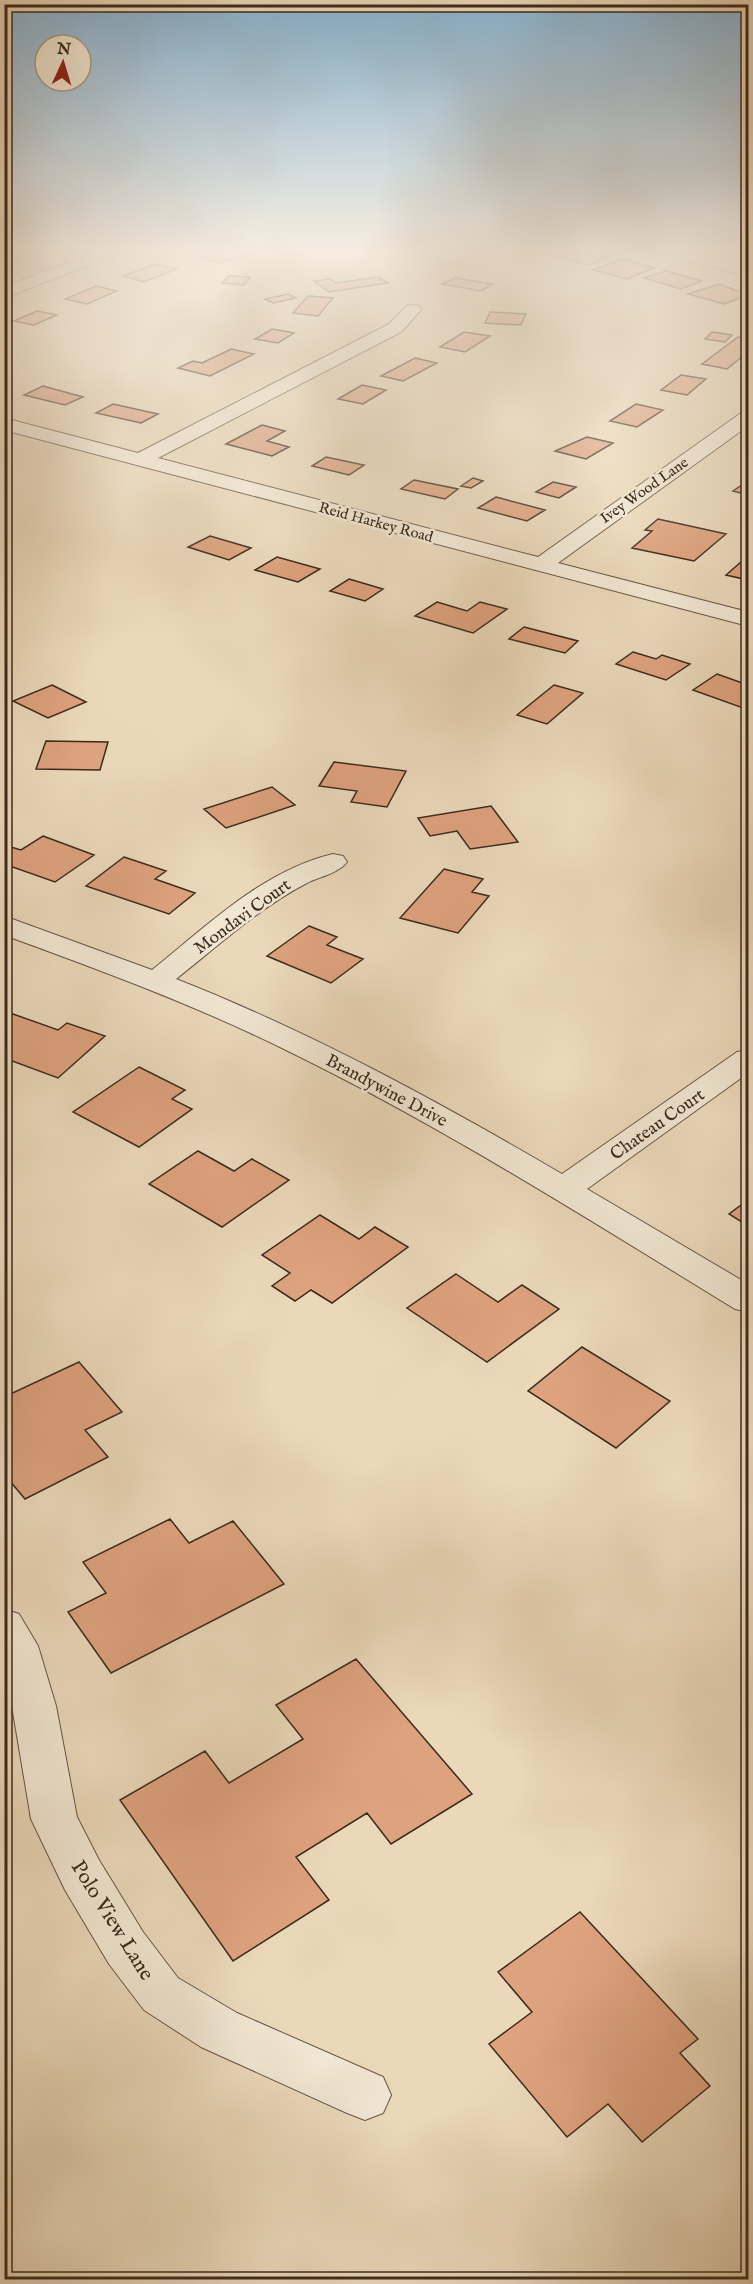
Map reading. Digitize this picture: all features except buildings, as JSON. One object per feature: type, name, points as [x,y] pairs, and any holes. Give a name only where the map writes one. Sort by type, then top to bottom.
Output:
[{"type":"street","points":[[140,460],[342,356]]},
{"type":"street","name":"Ivey Wood Lane","points":[[541,565],[748,417]]},
{"type":"street","name":"Reid Harkey Road","points":[[4,424],[748,619]]},
{"type":"street","name":"Mondavi Court","points":[[156,981],[283,884],[309,869],[333,862]]},
{"type":"street","name":"Brandywine Drive","points":[[4,925],[156,981],[298,1043],[402,1097],[565,1188],[748,1300]]},
{"type":"street","name":"Chateau Court","points":[[565,1188],[748,1059]]},
{"type":"street","name":"Polo View Lane","points":[[4,1626],[17,1646],[34,1706],[54,1819],[82,1875],[126,1948],[161,1994],[219,2030],[366,2095]]}]
